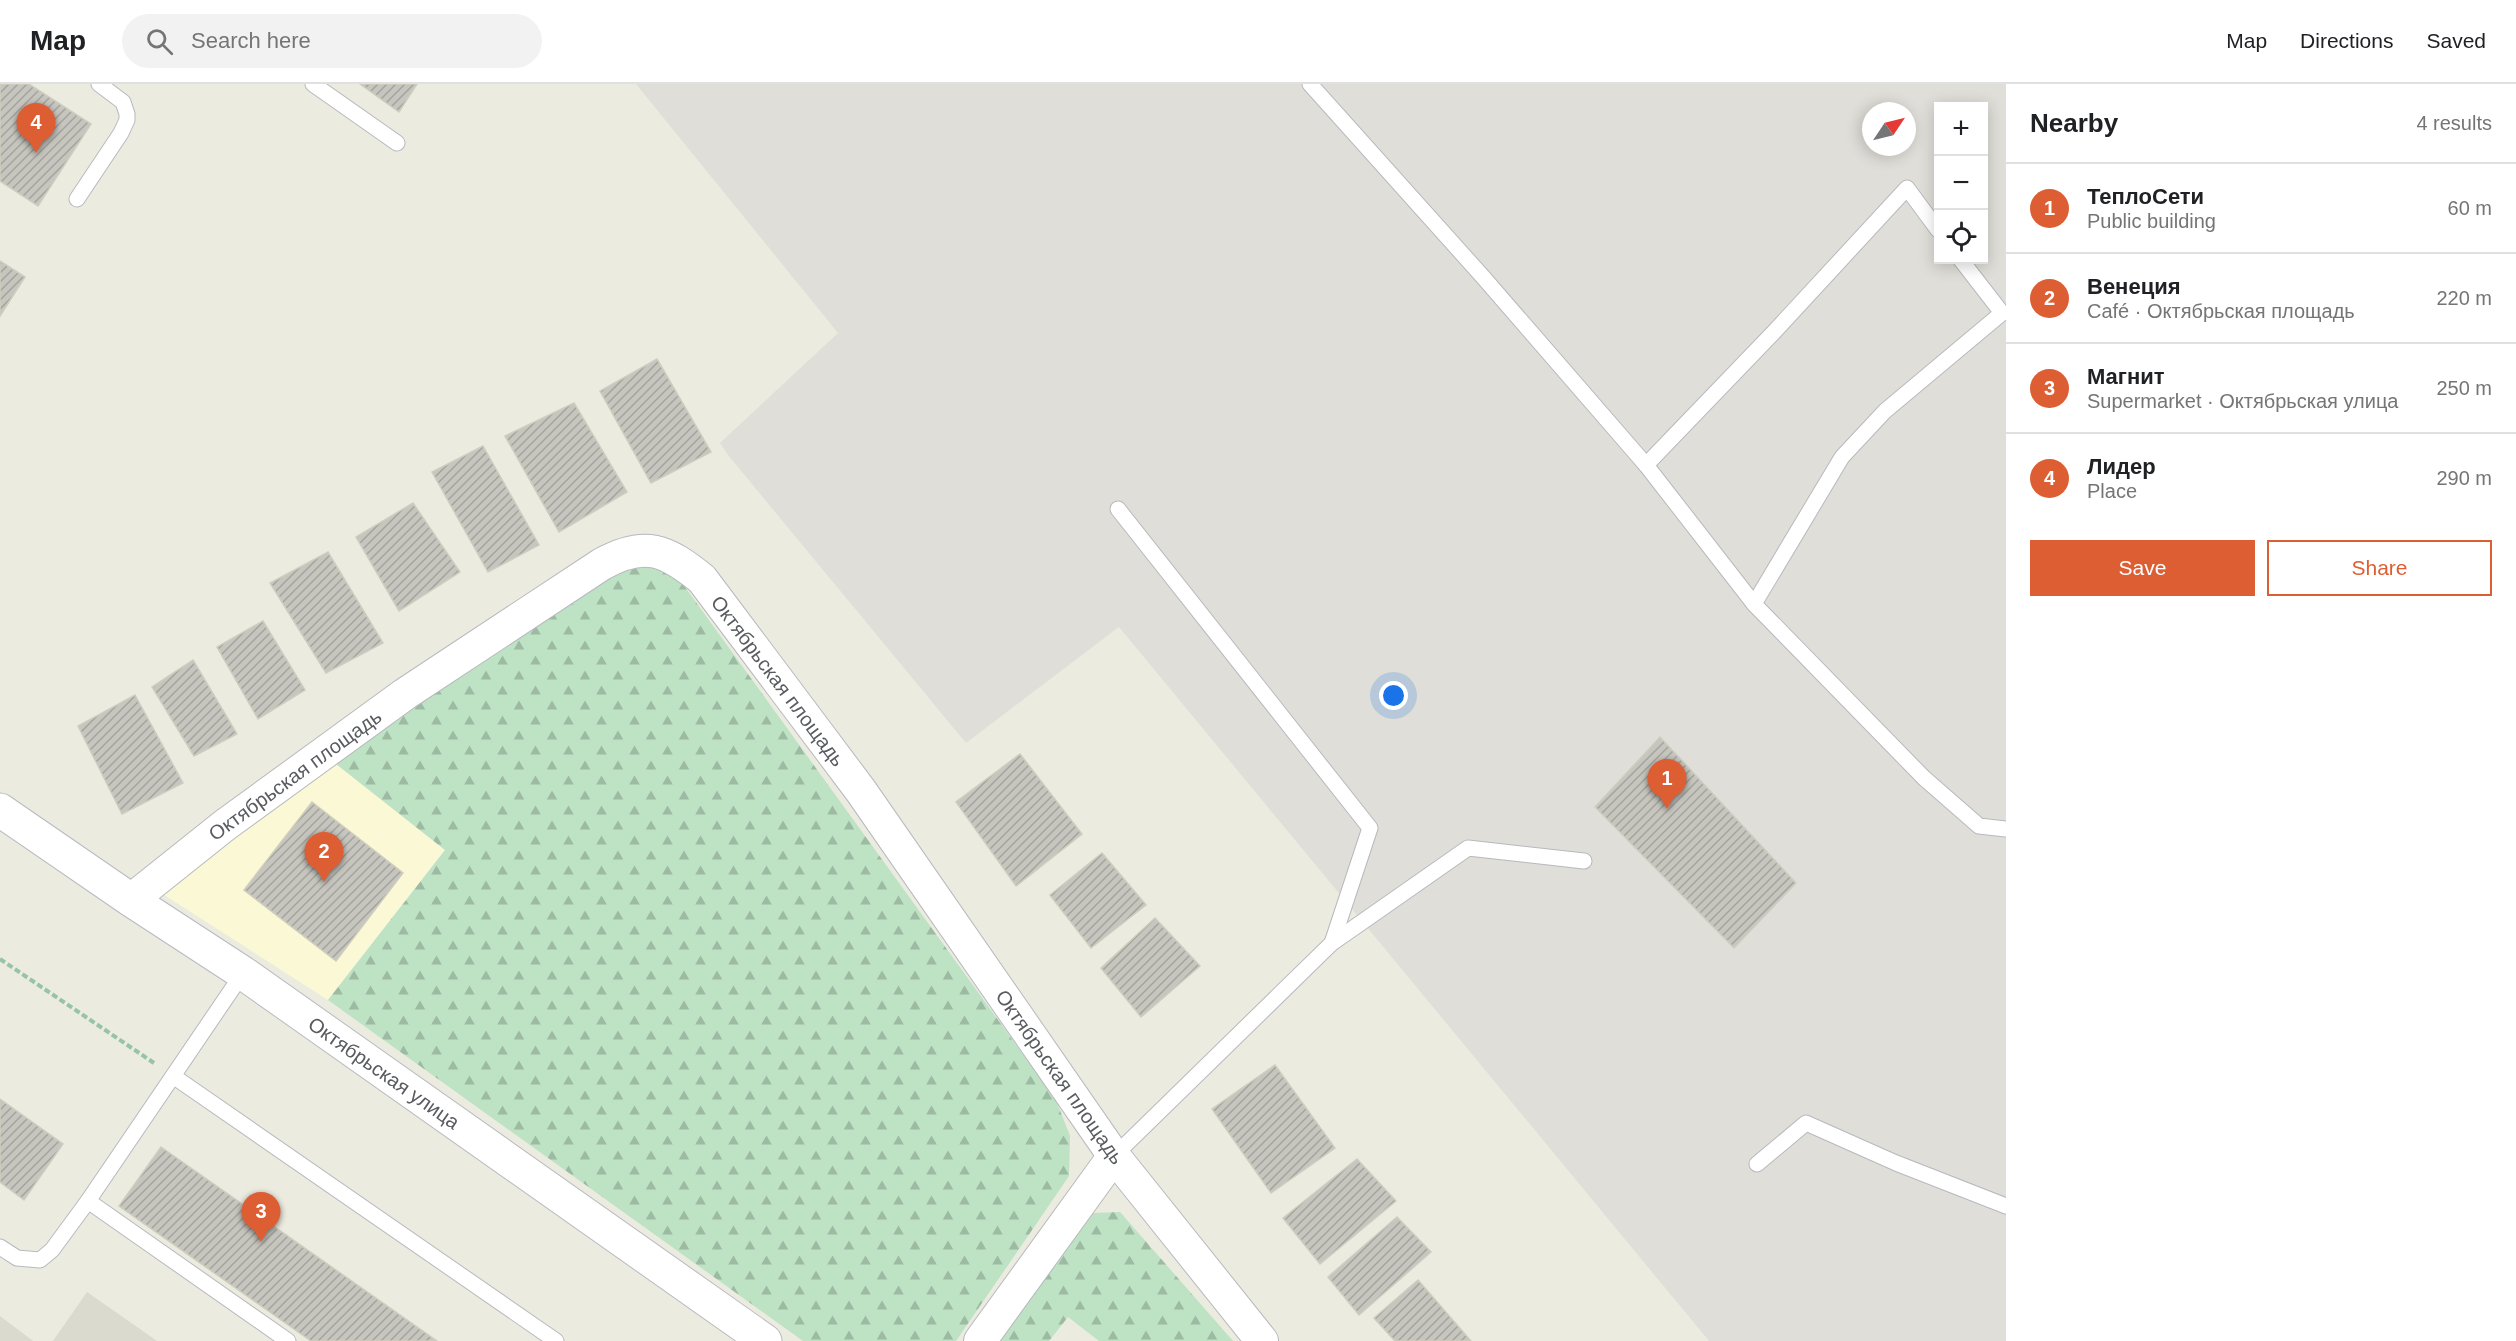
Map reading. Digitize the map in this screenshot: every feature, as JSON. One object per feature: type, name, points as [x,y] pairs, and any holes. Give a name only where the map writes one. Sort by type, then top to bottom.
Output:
[{"type":"street","name":"Октябрьская площадь","points":[[131,900],[225,825],[405,694],[602,564],[623,552],[646,550],[677,559],[702,579],[861,791],[1114,1156],[1262,1341]]},
{"type":"street","name":"Октябрьская улица","points":[[0,810],[243,973],[765,1341]]},
{"type":"street","points":[[980,1341],[1114,1156]]},
{"type":"lane","points":[[77,199],[121,133],[127,120],[123,102],[99,84]]},
{"type":"lane","points":[[313,84],[397,143]]},
{"type":"lane","points":[[1310,84],[1476,268],[1646,465],[1754,603],[1924,778],[1979,826],[2006,829]]},
{"type":"lane","points":[[1646,465],[1774,332],[1907,188],[1934,225]]},
{"type":"lane","points":[[1754,603],[1842,457],[1885,411],[2002,313],[1964,264]]},
{"type":"lane","points":[[1118,509],[1370,828],[1332,943]]},
{"type":"lane","points":[[1114,1156],[1332,943],[1468,848],[1584,861]]},
{"type":"lane","points":[[0,1247],[17,1258],[40,1260],[52,1251],[243,973]]},
{"type":"lane","points":[[173,1076],[556,1341]]},
{"type":"lane","points":[[1757,1164],[1806,1123],[1896,1163],[2006,1206]]},
{"type":"lane","points":[[88,1201],[288,1341]]},
{"type":"path","points":[[0,959],[173,1076]]},
{"type":"shaded area","points":[[636,84],[2006,84],[2006,1341],[1709,1341],[1119,627],[966,743],[720,443],[838,333]]},
{"type":"shaded area","points":[[331,760],[445,850],[328,1000],[158,891]]},
{"type":"shaded area","points":[[87,1292],[157,1341],[53,1341]]},
{"type":"shaded area","points":[[0,1316],[33,1341],[0,1341]]},
{"type":"green space","points":[[643,565],[677,576],[1056,1100],[1070,1136],[1069,1176],[956,1341],[803,1341],[328,1000],[445,850],[331,760],[614,567]]},
{"type":"green space","points":[[1120,1212],[1233,1341],[1099,1341],[1068,1317],[1049,1341],[996,1341],[1073,1235],[1093,1213]]},
{"type":"building","points":[[0,84],[29,84],[91,124],[38,206],[0,181]]},
{"type":"building","points":[[360,84],[417,84],[399,112]]},
{"type":"building","points":[[0,261],[25,277],[0,316]]},
{"type":"building","points":[[657,359],[711,452],[651,483],[600,391]]},
{"type":"building","points":[[574,403],[627,492],[559,532],[505,436]]},
{"type":"building","points":[[483,446],[539,545],[488,572],[432,472]]},
{"type":"building","points":[[413,503],[460,572],[399,611],[356,537]]},
{"type":"building","points":[[328,552],[383,643],[326,673],[270,583]]},
{"type":"building","points":[[263,621],[305,690],[258,719],[217,647]]},
{"type":"building","points":[[193,660],[237,734],[194,756],[152,687]]},
{"type":"building","points":[[135,695],[183,783],[122,814],[78,726]]},
{"type":"building","points":[[1660,737],[1796,883],[1734,948],[1595,807]]},
{"type":"building","points":[[1020,754],[1082,834],[1016,886],[956,802]]},
{"type":"building","points":[[312,802],[403,873],[336,961],[244,890]]},
{"type":"building","points":[[1102,853],[1146,905],[1091,948],[1050,895]]},
{"type":"building","points":[[1155,918],[1200,966],[1141,1017],[1101,968]]},
{"type":"building","points":[[1275,1065],[1335,1148],[1271,1193],[1212,1109]]},
{"type":"building","points":[[0,1099],[63,1144],[24,1200],[0,1182]]},
{"type":"building","points":[[161,1147],[437,1341],[311,1341],[119,1206]]},
{"type":"building","points":[[1357,1159],[1396,1201],[1320,1264],[1283,1218]]},
{"type":"building","points":[[1397,1217],[1431,1252],[1359,1315],[1328,1277]]},
{"type":"building","points":[[1418,1280],[1471,1341],[1395,1341],[1374,1318]]},
{"type":"place","name":"Лидер","points":[[36,153]]},
{"type":"place","name":"ТеплоСети","points":[[1667,809]]},
{"type":"place","name":"Венеция","points":[[324,882]]},
{"type":"place","name":"Магнит","points":[[261,1242]]}]
